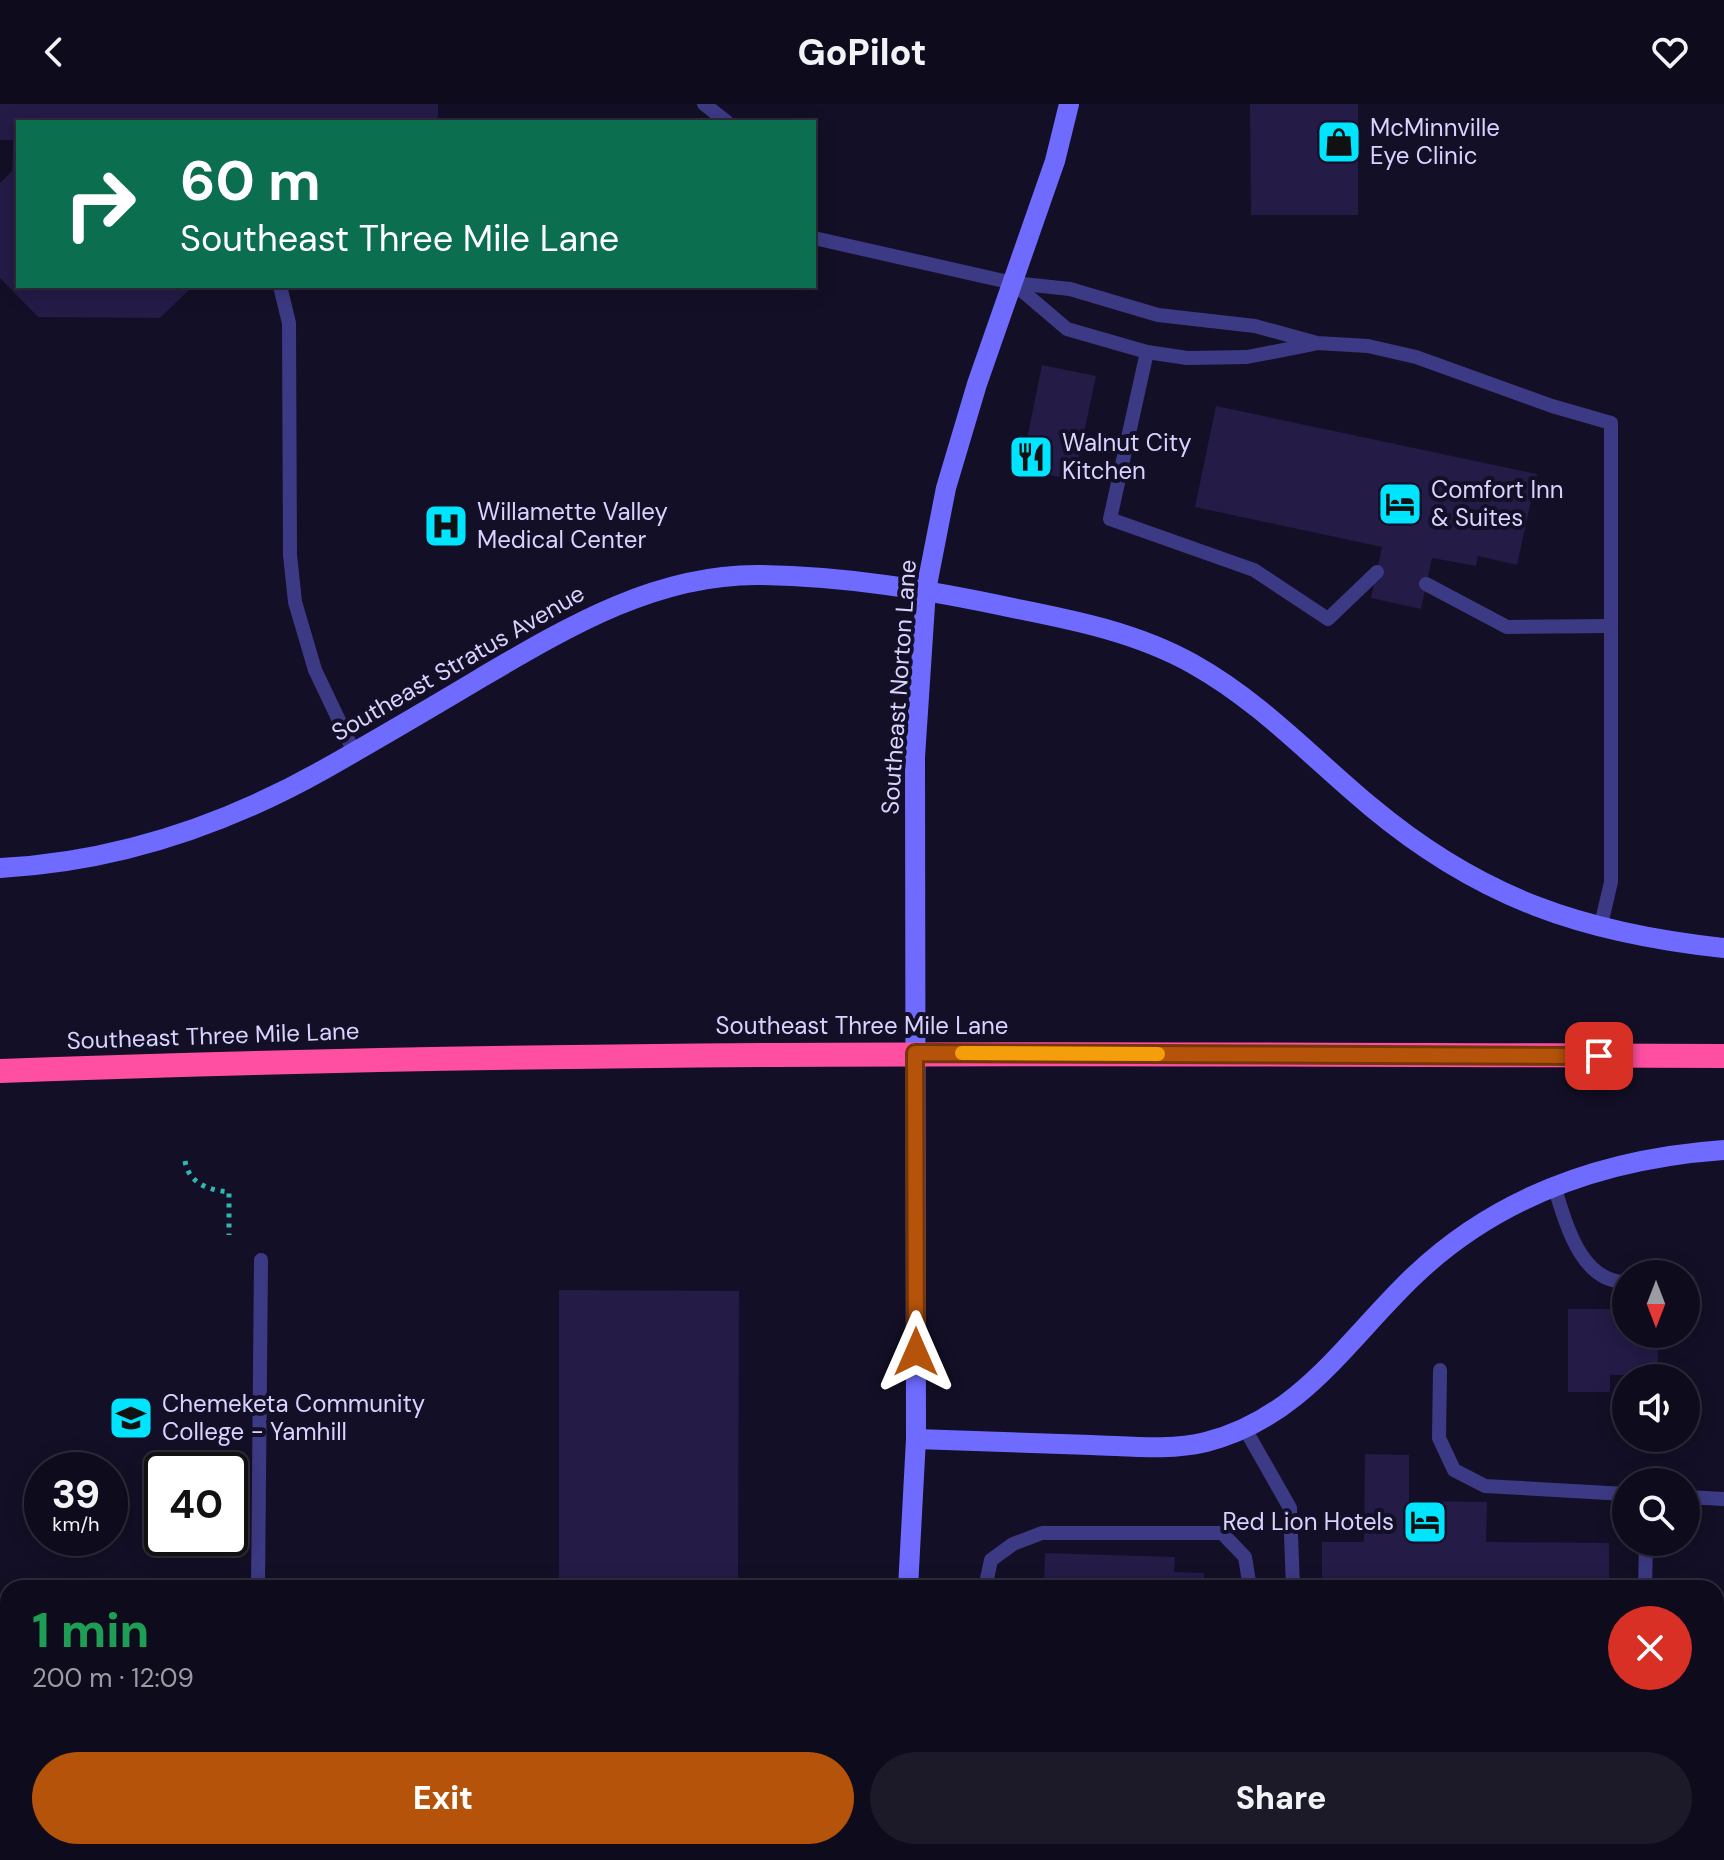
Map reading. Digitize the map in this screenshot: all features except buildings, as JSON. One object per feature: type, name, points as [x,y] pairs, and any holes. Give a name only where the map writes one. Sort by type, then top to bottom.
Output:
[{"type":"highway","name":"Southeast Three Mile Lane","points":[[0,1071],[235,1062],[915,1053],[1724,1056]]},
{"type":"street","name":"Southeast Norton Lane","points":[[908,1580],[916,1439],[915,757],[926,590],[946,488],[1055,161],[1069,104]]},
{"type":"street","name":"Southeast Stratus Avenue","points":[[0,868],[125,851],[217,823],[354,752],[573,624],[622,603],[683,583],[754,575],[828,578],[926,590],[1092,624],[1189,661],[1236,690],[1280,724],[1371,807],[1442,859],[1505,895],[1600,929],[1653,940],[1724,948]]},
{"type":"street","points":[[916,1439],[1143,1447],[1206,1442],[1262,1419],[1321,1377],[1416,1274],[1470,1232],[1537,1191],[1628,1163],[1724,1150]]},
{"type":"lane","points":[[704,104],[724,120]]},
{"type":"lane","points":[[816,238],[1013,283],[1070,289],[1158,315],[1255,326],[1317,343],[1368,346],[1416,357],[1552,406],[1611,423],[1611,882],[1600,929]]},
{"type":"lane","points":[[1013,283],[1067,329],[1147,352],[1187,358],[1247,357],[1317,343]]},
{"type":"lane","points":[[280,288],[289,323],[290,555],[295,602],[315,670],[354,752]]},
{"type":"lane","points":[[1147,352],[1110,519],[1254,570],[1328,619],[1377,572]]},
{"type":"lane","points":[[1426,584],[1507,627],[1611,626]]},
{"type":"lane","points":[[1554,1186],[1566,1223],[1592,1272],[1612,1282]]},
{"type":"lane","points":[[258,1580],[261,1260]]},
{"type":"lane","points":[[1440,1370],[1439,1438],[1454,1470],[1485,1486],[1612,1493]]},
{"type":"lane","points":[[1244,1427],[1290,1508],[1293,1580]]},
{"type":"lane","points":[[1700,1498],[1724,1499]]},
{"type":"lane","points":[[987,1580],[991,1560],[1013,1544],[1042,1533],[1222,1533],[1245,1557],[1249,1580]]},
{"type":"lane","points":[[1645,1580],[1646,1556]]},
{"type":"path","points":[[185,1161],[196,1183],[210,1190],[229,1192],[229,1235]]},
{"type":"slow traffic","points":[[962,1053],[1158,1054]]},
{"type":"place","name":"McMinnville Eye Clinic","points":[[1339,142]]},
{"type":"place","name":"Walnut City Kitchen","points":[[1031,457]]},
{"type":"place","name":"Comfort Inn & Suites","points":[[1400,504]]},
{"type":"place","name":"Willamette Valley Medical Center","points":[[446,526]]},
{"type":"place","name":"Chemeketa Community College - Yamhill","points":[[131,1418]]},
{"type":"place","name":"Red Lion Hotels","points":[[1425,1522]]},
{"type":"route","points":[[916,1352],[915,1053],[1599,1056]]}]
